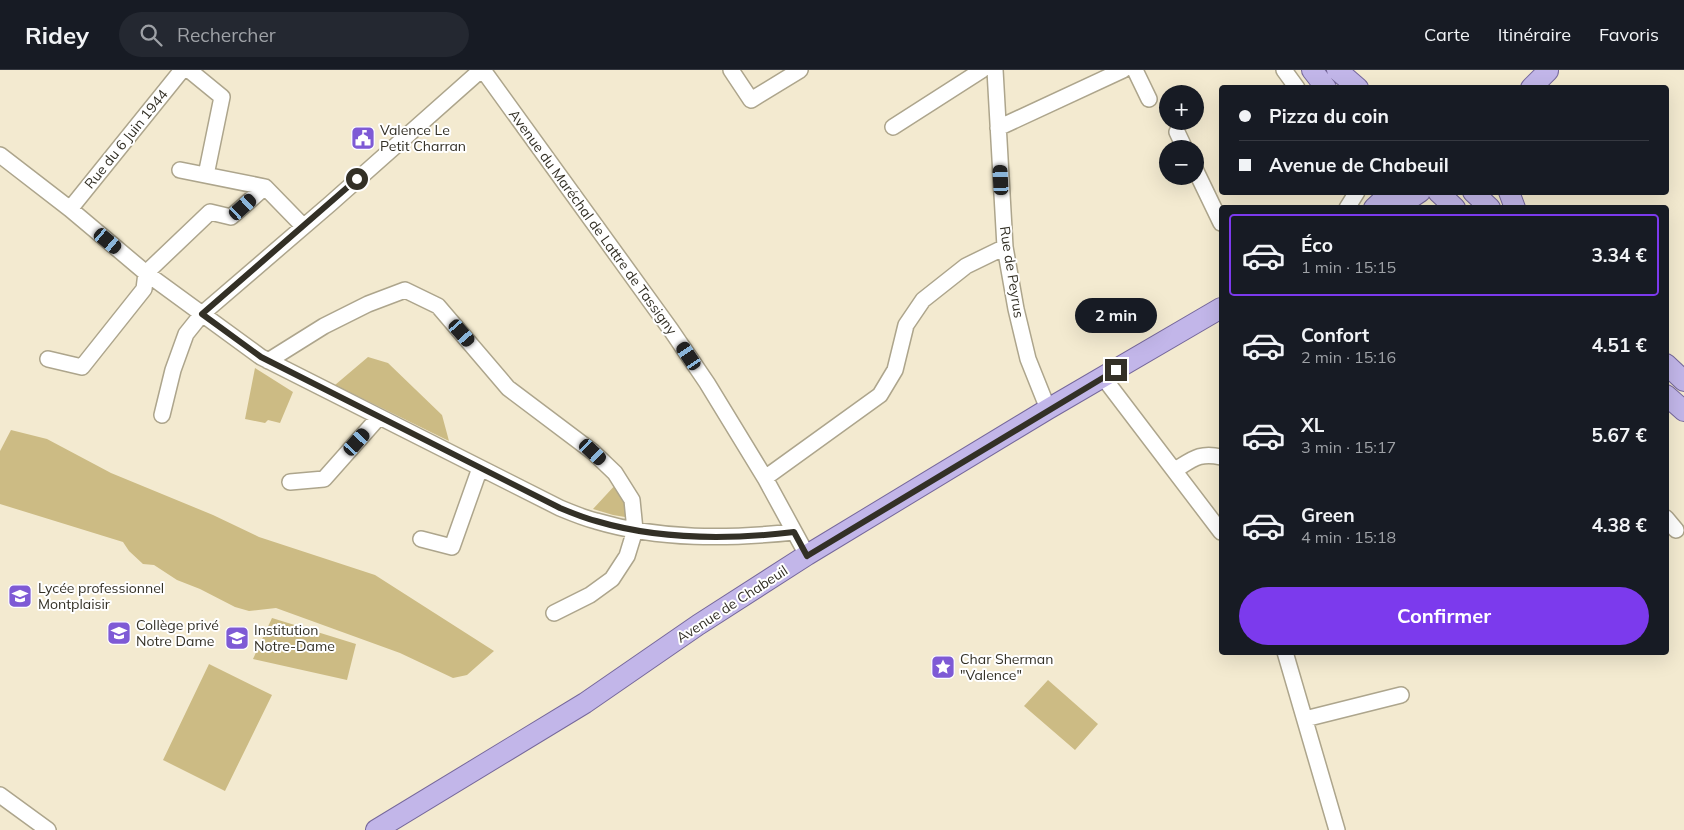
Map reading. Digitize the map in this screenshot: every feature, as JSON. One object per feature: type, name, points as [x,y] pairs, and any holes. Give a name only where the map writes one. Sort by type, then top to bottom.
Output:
[{"type":"main road","points":[[1312,70],[1324,85]]},
{"type":"main road","points":[[1337,70],[1354,85]]},
{"type":"main road","points":[[1534,85],[1549,70]]},
{"type":"main road","points":[[1538,85],[1549,70]]},
{"type":"main road","points":[[1382,203],[1412,195]]},
{"type":"main road","points":[[1441,195],[1452,205]]},
{"type":"main road","points":[[1476,195],[1487,205]]},
{"type":"main road","name":"Avenue de Chabeuil","points":[[376,830],[585,703],[698,625],[807,556],[1048,409],[1219,309]]},
{"type":"main road","points":[[1669,367],[1684,380]]},
{"type":"main road","points":[[1669,398],[1684,411]]},
{"type":"street","name":"Rue du 6 Juin 1944","points":[[70,209],[182,70]]},
{"type":"street","points":[[189,70],[222,97],[206,175]]},
{"type":"street","points":[[162,415],[173,370],[186,334],[202,314],[482,70]]},
{"type":"street","name":"Avenue du Maréchal de Lattre de Tassigny","points":[[482,70],[671,330],[707,383],[764,478],[807,556]]},
{"type":"street","points":[[731,70],[751,100],[800,70]]},
{"type":"street","points":[[893,127],[982,70]]},
{"type":"street","name":"Rue de Peyrus","points":[[995,70],[1005,247],[1016,309],[1028,359],[1048,409]]},
{"type":"street","points":[[998,128],[1123,70]]},
{"type":"street","points":[[1135,70],[1149,99]]},
{"type":"street","points":[[1284,70],[1295,85]]},
{"type":"street","points":[[1177,132],[1181,140]]},
{"type":"street","points":[[0,155],[70,209],[146,273],[268,361],[560,508],[596,521],[635,530],[706,538],[732,538],[794,532]]},
{"type":"street","points":[[180,170],[265,187],[303,226]]},
{"type":"street","points":[[1203,185],[1219,219]]},
{"type":"street","points":[[48,360],[82,367],[144,289],[146,273],[210,212],[232,217],[265,187]]},
{"type":"street","points":[[764,478],[880,395],[895,370],[906,325],[923,300],[966,266],[1005,247]]},
{"type":"street","points":[[268,361],[324,326],[368,304],[405,290],[438,306],[508,388],[593,452],[615,473],[632,500],[635,530],[627,556],[612,579],[590,595],[554,613]]},
{"type":"street","points":[[1103,377],[1219,529]]},
{"type":"street","points":[[290,482],[324,479],[379,417]]},
{"type":"street","points":[[1175,470],[1196,457],[1208,454],[1219,457]]},
{"type":"street","points":[[421,539],[452,547],[480,468]]},
{"type":"street","points":[[1286,655],[1337,830]]},
{"type":"street","points":[[1305,719],[1401,695]]},
{"type":"street","points":[[0,795],[48,830]]},
{"type":"shaded area","points":[[368,357],[388,363],[442,415],[449,441],[335,385]]},
{"type":"shaded area","points":[[255,368],[293,392],[280,423],[268,420],[265,423],[245,419]]},
{"type":"shaded area","points":[[11,430],[47,439],[111,473],[213,515],[259,537],[375,575],[494,651],[467,675],[453,678],[400,653],[276,608],[249,611],[235,607],[200,589],[177,580],[154,565],[143,564],[129,551],[123,542],[0,504],[0,451]]},
{"type":"shaded area","points":[[618,482],[631,518],[593,509]]},
{"type":"shaded area","points":[[272,618],[356,644],[347,680],[253,659]]},
{"type":"shaded area","points":[[209,664],[272,695],[225,791],[163,760]]},
{"type":"shaded area","points":[[1048,680],[1098,724],[1075,750],[1024,706]]},
{"type":"place","name":"Valence Le Petit Charran","points":[[363,138]]},
{"type":"place","name":"Lycée professionnel Montplaisir","points":[[20,596]]},
{"type":"place","name":"Collège privé Notre Dame","points":[[119,633]]},
{"type":"place","name":"Institution Notre-Dame","points":[[237,638]]},
{"type":"place","name":"Char Sherman \"Valence\"","points":[[943,667]]},
{"type":"route","points":[[357,179],[202,314],[261,357],[560,508],[596,521],[635,530],[698,538],[732,538],[794,532],[807,556],[1048,409],[1116,370]]}]
